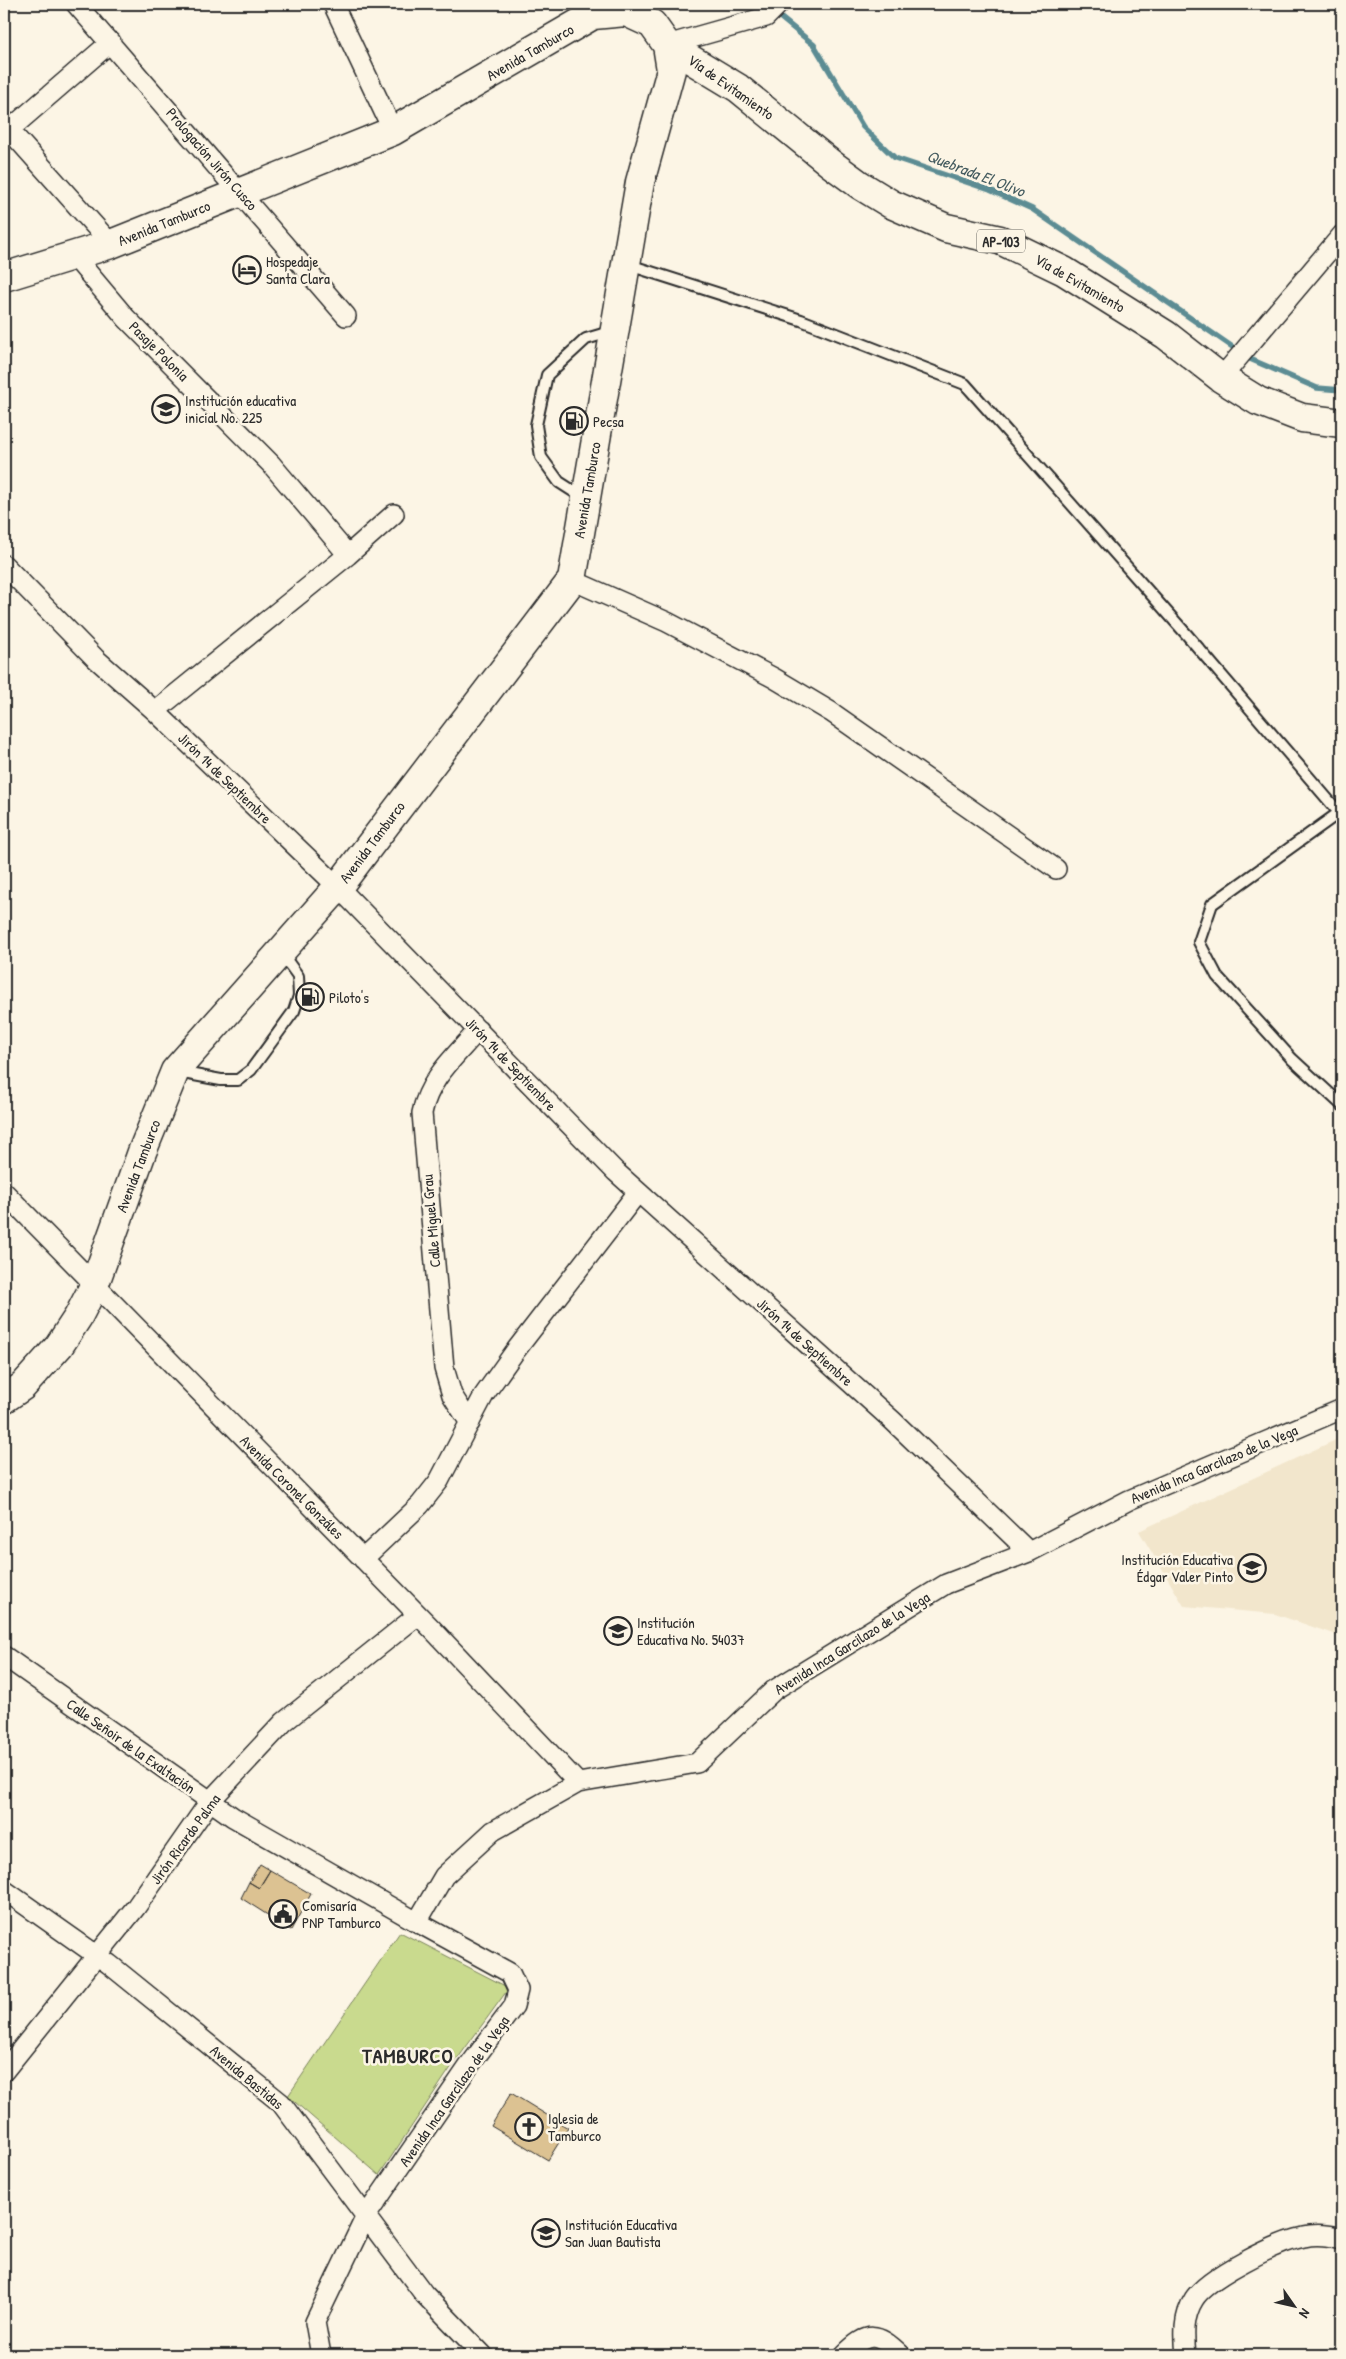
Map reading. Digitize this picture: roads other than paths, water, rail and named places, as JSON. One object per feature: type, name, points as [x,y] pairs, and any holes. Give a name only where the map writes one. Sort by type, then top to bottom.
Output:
[{"type":"main road","name":"Avenida Tamburco","points":[[4,277],[111,244],[393,132],[593,15],[626,12],[652,24],[667,45],[671,70],[640,182],[572,580],[338,887],[175,1071],[142,1152],[94,1286],[78,1318],[59,1346],[23,1386],[4,1398]]},
{"type":"main road","name":"Vía de Evitamiento","points":[[667,45],[738,88],[830,163],[860,185],[891,204],[946,228],[1000,240],[1045,260],[1166,335],[1221,378],[1258,401],[1302,418],[1342,424]]},
{"type":"street","name":"Prologación Jirón Cusco","points":[[76,4],[111,42],[346,316]]},
{"type":"street","points":[[333,4],[393,132]]},
{"type":"street","points":[[667,45],[773,10]]},
{"type":"street","points":[[111,42],[6,129],[111,244]]},
{"type":"street","points":[[1221,378],[1342,235]]},
{"type":"street","name":"Pasaje Polonia","points":[[74,256],[126,318],[271,464],[348,554]]},
{"type":"street","points":[[156,711],[394,514]]},
{"type":"street","name":"Jirón 14 de Septiembre","points":[[4,565],[95,658],[156,711],[338,887],[616,1172],[893,1421],[1029,1552]]},
{"type":"street","points":[[572,580],[667,622],[782,683],[831,712],[1056,869]]},
{"type":"street","name":"Calle Miguel Grau","points":[[470,1423],[452,1395],[444,1368],[422,1113],[427,1094],[434,1080],[478,1030]]},
{"type":"street","name":"Avenida Coronel Gonzáles","points":[[4,1192],[418,1615],[578,1783]]},
{"type":"street","points":[[363,1559],[420,1505],[439,1481],[484,1395],[516,1350],[638,1192]]},
{"type":"street","name":"Avenida Inca Garcilazo de la Vega","points":[[321,2355],[315,2322],[366,2216],[468,2066],[514,2006],[518,1990],[510,1973],[417,1922],[444,1876],[493,1831],[578,1783],[697,1763],[774,1690],[946,1584],[1029,1552],[1129,1500],[1342,1409]]},
{"type":"street","name":"Jirón Ricardo Palma","points":[[4,2071],[136,1907],[210,1801],[284,1722],[418,1615]]},
{"type":"street","name":"Calle Señoir de la Exaltación","points":[[4,1656],[242,1822],[417,1922]]},
{"type":"street","name":"Avenida Bastidas","points":[[4,1890],[98,1956],[281,2102],[424,2294],[483,2355]]},
{"type":"street","points":[[1186,2355],[1185,2323],[1188,2311],[1194,2299],[1208,2283],[1291,2240],[1318,2236],[1342,2239]]},
{"type":"street","points":[[844,2355],[858,2341],[874,2338],[889,2343],[901,2355]]},
{"type":"lane","points":[[625,264],[801,320],[965,384],[1341,814],[1212,904],[1199,942],[1217,976],[1292,1058],[1342,1105]]},
{"type":"lane","points":[[586,498],[559,482],[541,457],[536,424],[547,375],[586,339],[614,330]]},
{"type":"lane","points":[[175,1071],[221,1080],[238,1080],[251,1070],[294,1011],[299,996],[298,976],[280,952]]},
{"type":"waterway","name":"Quebrada El Olivo","points":[[764,4],[814,45],[863,127],[895,158],[990,190],[1032,209],[1250,359],[1317,388],[1342,390]]},
{"type":"place","name":"Hospedaje Santa Clara","points":[[247,270]]},
{"type":"place","name":"Institución educativa inicial No. 225","points":[[166,409]]},
{"type":"place","name":"Pecsa","points":[[574,421]]},
{"type":"place","name":"Piloto's","points":[[310,997]]},
{"type":"place","name":"Institución Educativa Édgar Valer Pinto","points":[[1252,1568]]},
{"type":"place","name":"Institución Educativa No. 54037","points":[[618,1631]]},
{"type":"place","name":"Comisaría PNP Tamburco","points":[[283,1914]]},
{"type":"place","name":"Iglesia de Tamburco","points":[[529,2127]]},
{"type":"place","name":"Institución Educativa San Juan Bautista","points":[[546,2233]]},
{"type":"district","name":"TAMBURCO","points":[[408,2055]]}]
